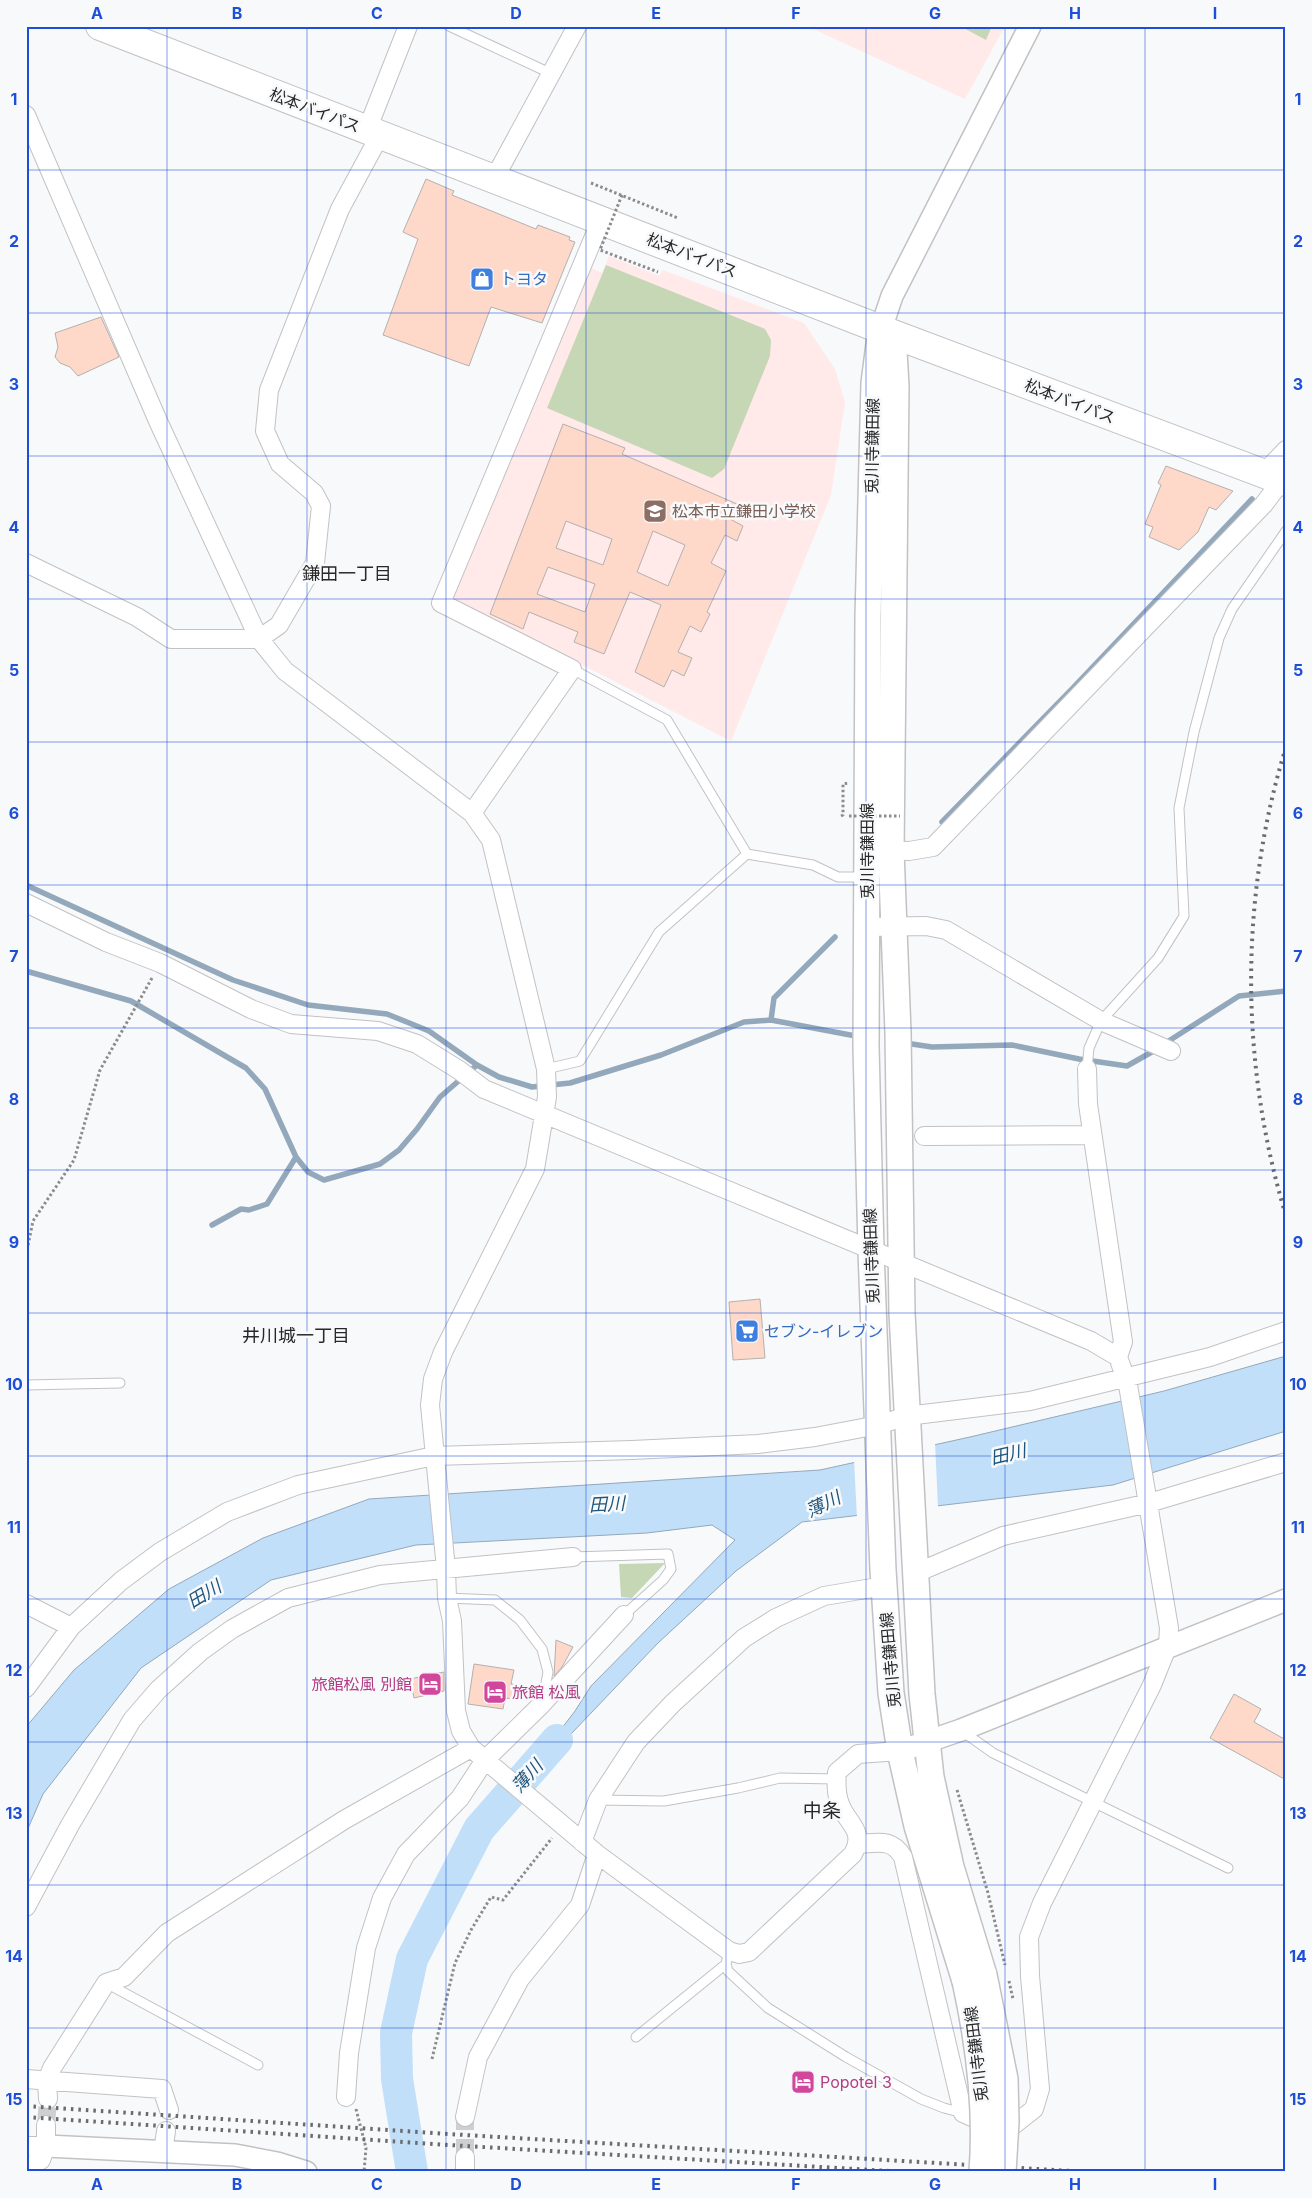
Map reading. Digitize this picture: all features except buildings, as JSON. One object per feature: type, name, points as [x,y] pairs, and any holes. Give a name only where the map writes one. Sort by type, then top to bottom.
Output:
[{"type":"highway","name":"松本バイパス","points":[[100,26],[887,331],[1277,479]]},
{"type":"main road","name":"兎川寺鎌田線","points":[[887,331],[874,382],[868,617],[866,877],[871,1251],[883,1578],[891,1693],[900,1750],[916,1826],[990,1974],[976,2030],[982,2087],[982,2172]]},
{"type":"main road","name":"兎川寺鎌田線","points":[[887,331],[896,386],[891,851],[892,927],[898,1042],[900,1263],[919,1653],[931,1777],[951,1867],[990,1974],[1005,2079],[1006,2122],[1003,2172]]},
{"type":"street","points":[[26,563],[137,617],[171,639],[259,639],[279,625],[315,563],[321,506],[314,493],[280,464],[265,430],[269,390],[340,209],[374,133],[408,26]]},
{"type":"street","points":[[494,179],[577,26]]},
{"type":"street","points":[[887,331],[892,296],[1030,26]]},
{"type":"street","points":[[26,115],[158,421],[259,639],[285,670],[472,813],[492,840],[547,1073],[546,1106],[536,1169],[443,1352],[433,1379],[430,1405],[447,1598],[452,1621],[456,1711],[462,1731],[471,1748],[582,1842],[727,1958],[748,1952],[853,1854],[858,1844],[856,1832],[840,1805],[836,1779],[837,1772],[858,1754],[900,1750],[961,1730],[1286,1600]]},
{"type":"street","points":[[472,813],[572,669],[441,603],[601,220]]},
{"type":"street","points":[[867,850],[891,851],[934,847],[1264,504],[1277,479],[1286,450]]},
{"type":"street","points":[[26,903],[106,942],[160,963],[251,1009],[291,1024],[378,1031],[417,1044],[459,1070],[484,1089],[546,1106],[871,1251],[1091,1341],[1118,1357]]},
{"type":"street","points":[[867,927],[926,926],[946,930],[1101,1021],[1171,1051]]},
{"type":"street","points":[[858,1844],[891,1843],[899,1849],[904,1857],[963,2113],[995,2127],[1014,2124],[1034,2108],[1040,2089],[1030,1976],[1029,1936],[1042,1903],[1152,1685],[1168,1646],[1169,1628],[1148,1499],[1127,1382],[1118,1357],[1123,1342],[1092,1135],[1088,1104],[1087,1069]]},
{"type":"street","points":[[924,1136],[1092,1135]]},
{"type":"street","points":[[26,1688],[71,1627],[121,1581],[160,1552],[227,1512],[298,1485],[434,1461],[758,1444],[878,1429],[1127,1382],[1210,1357],[1286,1331]]},
{"type":"street","points":[[915,1567],[1003,1536],[1286,1462]]},
{"type":"street","points":[[26,1907],[70,1825],[132,1720],[158,1690],[200,1652],[232,1629],[288,1598],[380,1575],[445,1564],[573,1557]]},
{"type":"street","points":[[582,1842],[598,1800],[636,1742],[674,1703],[744,1638],[776,1618],[824,1596],[883,1578]]},
{"type":"street","points":[[26,1604],[71,1627]]},
{"type":"street","points":[[346,2097],[349,2052],[366,1948],[382,1898],[406,1854],[460,1798],[542,1704],[624,1615]]},
{"type":"street","points":[[48,2099],[47,2081],[52,2068],[106,1983],[124,1977],[167,1933],[188,1918],[252,1881],[344,1820],[471,1748]]},
{"type":"street","points":[[466,2117],[478,2057],[520,1979],[580,1904],[597,1854]]},
{"type":"street","points":[[26,2079],[162,2089],[169,2110]]},
{"type":"street","points":[[163,2152],[166,2131]]},
{"type":"street","points":[[26,2167],[42,2160],[40,2139],[163,2152],[234,2155],[277,2162],[306,2172]]},
{"type":"lane","points":[[449,26],[552,74]]},
{"type":"lane","points":[[1087,1069],[1089,1048],[1101,1021],[1158,958],[1184,916],[1179,808],[1194,732],[1219,638],[1232,609],[1286,531]]},
{"type":"lane","points":[[572,669],[667,720],[747,854],[813,865],[838,877],[866,877]]},
{"type":"lane","points":[[547,1073],[580,1061],[659,932],[747,854]]},
{"type":"lane","points":[[26,1385],[120,1383]]},
{"type":"lane","points":[[573,1557],[668,1554],[671,1569],[663,1580],[624,1615]]},
{"type":"lane","points":[[447,1598],[495,1600],[520,1620],[542,1649],[548,1672],[542,1704]]},
{"type":"lane","points":[[961,1730],[993,1753],[1228,1868]]},
{"type":"lane","points":[[598,1800],[664,1801],[738,1788],[780,1778],[836,1779]]},
{"type":"lane","points":[[727,1958],[728,1972],[768,2008],[846,2057],[921,2099],[963,2113]]},
{"type":"lane","points":[[636,2037],[727,1958]]},
{"type":"lane","points":[[106,1983],[258,2064]]},
{"type":"path","points":[[591,183],[678,218]]},
{"type":"path","points":[[622,195],[600,250],[658,272]]},
{"type":"path","points":[[850,816],[900,816]]},
{"type":"path","points":[[26,1255],[33,1221],[74,1160],[100,1070],[160,963]]},
{"type":"path","points":[[955,1782],[988,1893],[990,1974],[1015,2006]]},
{"type":"path","points":[[432,2059],[455,1964],[471,1930],[491,1897],[504,1900],[558,1822]]},
{"type":"path","points":[[346,2097],[356,2110],[360,2121],[366,2148],[364,2172]]},
{"type":"shaded area","points":[[807,26],[1005,26],[965,99]]},
{"type":"shaded area","name":"松本市立鎌田小学校","points":[[609,256],[659,276],[663,270],[804,323],[835,369],[845,402],[831,495],[731,741],[452,598],[585,265],[602,273]]},
{"type":"green space","points":[[960,26],[992,26],[986,40]]},
{"type":"green space","points":[[606,265],[765,329],[771,340],[770,356],[724,469],[712,478],[547,408]]},
{"type":"green space","points":[[665,1563],[632,1598],[621,1597],[619,1564]]},
{"type":"water","name":"田川","points":[[1286,1356],[1286,1431],[1113,1485],[802,1522],[736,1571],[658,1643],[504,1804],[575,1711],[591,1686],[735,1540],[712,1525],[647,1533],[416,1545],[271,1580],[141,1668],[43,1794],[26,1833],[26,1727],[74,1670],[169,1589],[263,1538],[369,1499],[820,1470],[1164,1391]]},
{"type":"pier","points":[[935,1442],[938,1508],[857,1518],[854,1460]]},
{"type":"waterway","points":[[942,822],[1073,688],[1252,499]]},
{"type":"waterway","points":[[26,885],[233,980],[308,1005],[387,1014],[429,1031],[477,1065],[499,1077],[532,1087],[570,1083],[661,1055],[744,1022],[771,1020],[861,1037]]},
{"type":"waterway","points":[[771,1020],[774,998],[835,937]]},
{"type":"waterway","points":[[26,971],[131,1001],[246,1068],[265,1089],[296,1157],[308,1172],[324,1180],[380,1164],[399,1150],[440,1097],[477,1065]]},
{"type":"waterway","points":[[1164,1044],[1239,996],[1286,991]]},
{"type":"waterway","points":[[905,1043],[932,1047],[1012,1045],[1079,1059],[1127,1066],[1157,1049]]},
{"type":"waterway","points":[[212,1225],[241,1209],[249,1210],[267,1204],[296,1157]]},
{"type":"waterway","name":"薄川","points":[[412,2172],[397,2079],[396,2033],[412,1959],[479,1829],[557,1740]]},
{"type":"tunnel","points":[[46,2125],[48,2099]]},
{"type":"tunnel","points":[[465,2117],[465,2157]]},
{"type":"railway","points":[[1286,747],[1271,805],[1260,863],[1253,922],[1251,982],[1253,1041],[1260,1100],[1271,1158],[1286,1216]]},
{"type":"railway","points":[[26,2106],[448,2134],[1088,2172]]},
{"type":"railway","points":[[26,2117],[449,2145],[906,2172]]},
{"type":"place","name":"トヨタ","points":[[482,279]]},
{"type":"place","name":"松本市立鎌田小学校","points":[[655,511]]},
{"type":"place","name":"セブン-イレブン","points":[[747,1331]]},
{"type":"place","name":"旅館松風 別館","points":[[430,1684]]},
{"type":"place","name":"旅館 松風","points":[[495,1692]]},
{"type":"place","name":"Popotel 3","points":[[803,2082]]},
{"type":"district","name":"鎌田一丁目","points":[[347,573]]},
{"type":"district","name":"井川城一丁目","points":[[296,1335]]},
{"type":"district","name":"中条","points":[[822,1810]]}]
